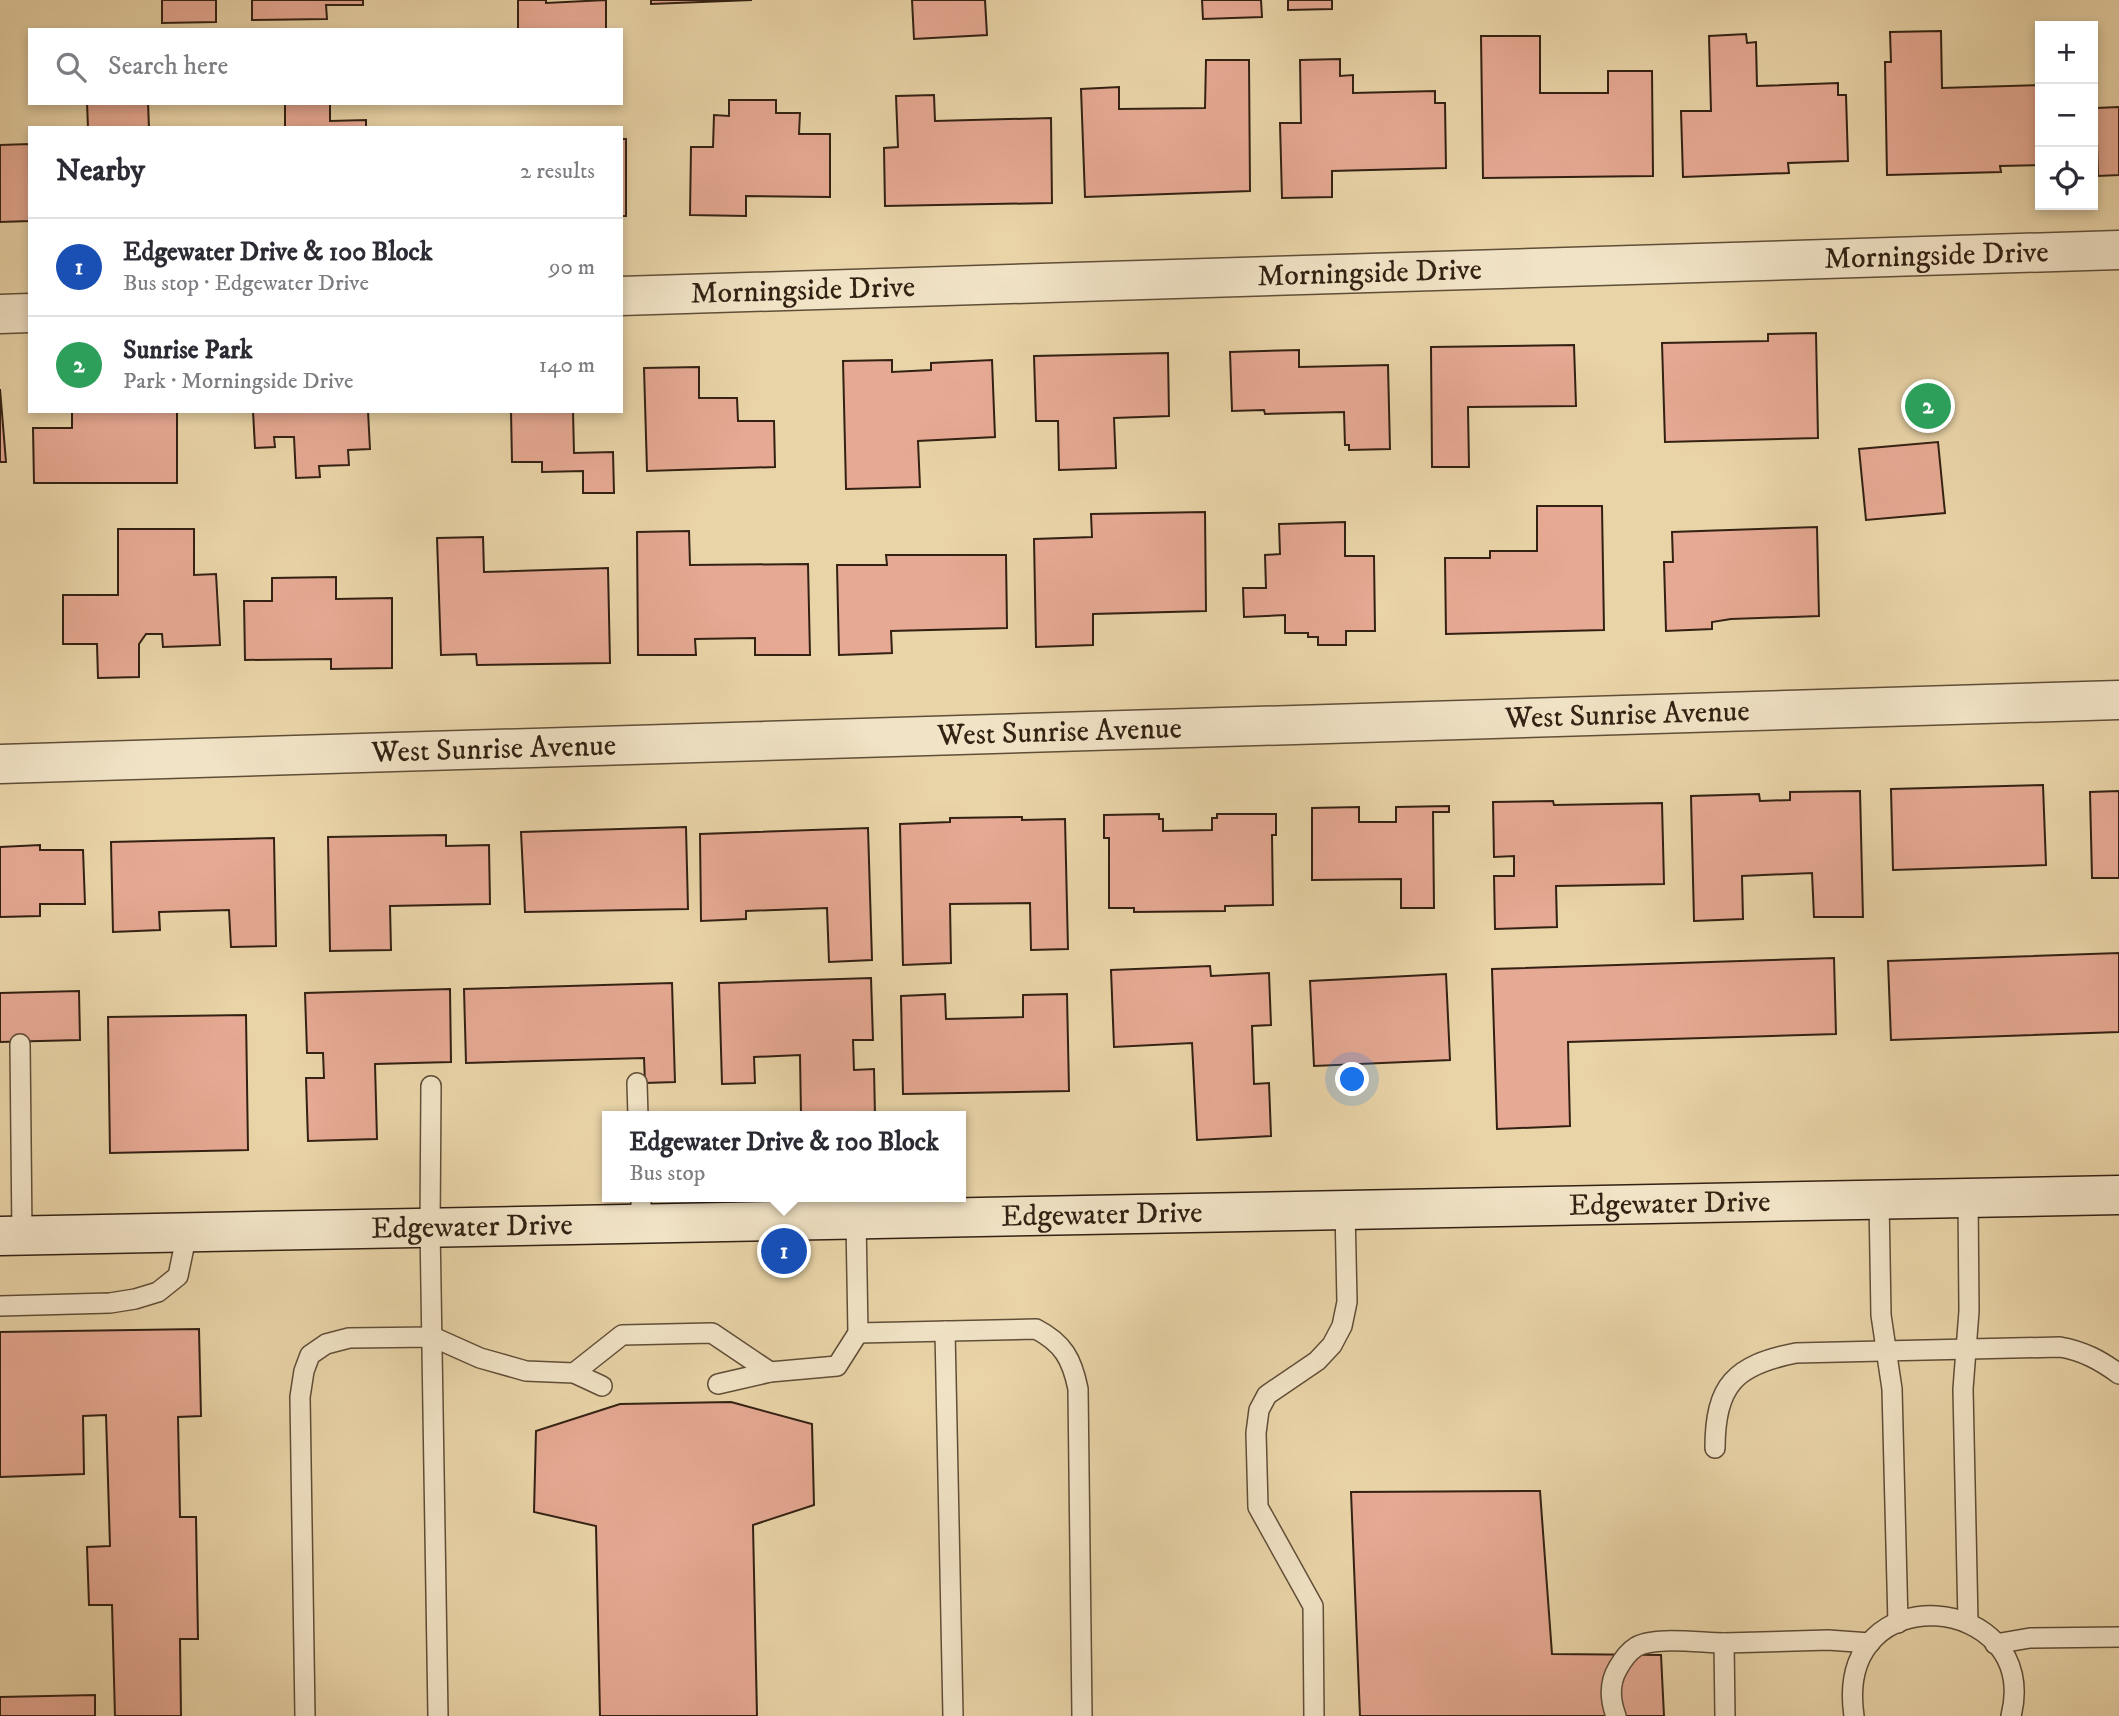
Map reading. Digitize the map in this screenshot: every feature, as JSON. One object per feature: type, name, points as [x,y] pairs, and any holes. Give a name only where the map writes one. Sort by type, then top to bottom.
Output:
[{"type":"street","name":"Morningside Drive","points":[[623,296],[2119,250]]},
{"type":"street","points":[[0,314],[28,313]]},
{"type":"street","name":"West Sunrise Avenue","points":[[0,764],[2119,700]]},
{"type":"street","name":"Edgewater Drive","points":[[11,1236],[430,1227],[641,1210],[856,1220],[2119,1195]]},
{"type":"lane","points":[[11,1236],[20,1044]]},
{"type":"lane","points":[[637,1083],[638,1111]]},
{"type":"lane","points":[[431,1086],[430,1227],[438,1716]]},
{"type":"lane","points":[[1968,1196],[1969,1311],[1963,1389],[1968,1622]]},
{"type":"lane","points":[[1880,1199],[1881,1315],[1892,1389],[1898,1623]]},
{"type":"lane","points":[[1314,1716],[1313,1606],[1258,1507],[1256,1433],[1259,1410],[1267,1395],[1317,1361],[1332,1345],[1342,1326],[1347,1302],[1346,1209]]},
{"type":"lane","points":[[718,1384],[771,1372],[837,1366],[858,1333],[856,1220]]},
{"type":"lane","points":[[0,1306],[110,1303],[158,1292],[178,1276],[187,1233]]},
{"type":"lane","points":[[858,1333],[1036,1329],[1055,1339],[1074,1368],[1077,1389],[1082,1716]]},
{"type":"lane","points":[[945,1331],[953,1716]]},
{"type":"lane","points":[[573,1373],[622,1335],[712,1333],[771,1372]]},
{"type":"lane","points":[[305,1716],[300,1397],[304,1371],[310,1355],[326,1344],[349,1338],[433,1337],[480,1358],[526,1371],[573,1373],[602,1386]]},
{"type":"lane","points":[[1715,1448],[1718,1407],[1726,1389],[1737,1376],[1772,1358],[1796,1353],[2060,1347],[2082,1351],[2119,1374]]},
{"type":"lane","points":[[1854,1716],[1851,1693],[1856,1667],[1870,1643],[1890,1626],[1915,1616],[1942,1615],[1968,1622],[1995,1644],[2011,1670],[2014,1692],[2011,1716]]},
{"type":"lane","points":[[1995,1644],[2030,1638],[2119,1637]]},
{"type":"lane","points":[[1616,1716],[1611,1689],[1615,1671],[1636,1647],[1648,1643],[1828,1640],[1870,1643]]},
{"type":"lane","points":[[1724,1643],[1725,1716]]},
{"type":"building","points":[[162,0],[216,0],[216,22],[162,23]]},
{"type":"building","points":[[252,0],[363,0],[363,5],[326,5],[327,19],[252,20]]},
{"type":"building","points":[[518,0],[546,0],[546,3],[606,0],[606,28],[518,28]]},
{"type":"building","points":[[651,0],[752,0],[651,4]]},
{"type":"building","points":[[912,0],[985,0],[987,35],[914,39]]},
{"type":"building","points":[[1202,0],[1261,0],[1262,17],[1203,19]]},
{"type":"building","points":[[1288,0],[1332,0],[1332,9],[1288,10]]},
{"type":"building","points":[[1941,31],[1942,88],[2035,85],[2035,165],[2000,166],[2001,172],[1887,175],[1885,62],[1891,62],[1890,32]]},
{"type":"building","points":[[1746,34],[1747,43],[1756,42],[1757,86],[1838,83],[1838,95],[1846,95],[1848,161],[1788,163],[1789,173],[1683,177],[1681,111],[1711,111],[1709,36]]},
{"type":"building","points":[[1481,36],[1540,36],[1540,93],[1608,93],[1608,71],[1652,71],[1653,176],[1483,178]]},
{"type":"building","points":[[1340,59],[1340,76],[1353,75],[1353,93],[1435,91],[1435,103],[1445,103],[1446,168],[1332,171],[1332,197],[1282,198],[1280,123],[1301,123],[1300,60]]},
{"type":"building","points":[[1206,60],[1249,60],[1250,191],[1085,197],[1081,89],[1119,87],[1119,109],[1205,108]]},
{"type":"building","points":[[934,95],[935,121],[1051,118],[1052,203],[885,206],[884,148],[898,147],[896,96]]},
{"type":"building","points":[[729,100],[776,100],[776,113],[800,113],[799,134],[830,134],[830,197],[746,196],[746,216],[690,215],[691,147],[713,147],[714,115],[729,116]]},
{"type":"building","points":[[87,105],[148,105],[149,126],[88,126]]},
{"type":"building","points":[[285,105],[330,105],[330,121],[366,120],[366,126],[285,126]]},
{"type":"building","points":[[2119,107],[2119,175],[2098,176],[2098,108]]},
{"type":"building","points":[[623,139],[626,139],[626,216],[623,216]]},
{"type":"building","points":[[28,144],[28,221],[0,222],[0,145]]},
{"type":"building","points":[[1816,333],[1818,438],[1665,442],[1662,343],[1768,341],[1768,334]]},
{"type":"building","points":[[1574,345],[1576,406],[1468,407],[1469,467],[1432,467],[1431,347]]},
{"type":"building","points":[[1299,350],[1299,367],[1388,365],[1390,449],[1349,450],[1349,445],[1345,445],[1344,412],[1265,414],[1264,410],[1232,411],[1230,352]]},
{"type":"building","points":[[1168,353],[1169,416],[1114,418],[1116,468],[1059,470],[1058,421],[1036,421],[1034,356]]},
{"type":"building","points":[[892,360],[892,372],[931,370],[931,363],[992,360],[995,437],[918,441],[920,487],[846,489],[843,361]]},
{"type":"building","points":[[699,367],[699,398],[737,398],[738,421],[774,421],[775,467],[647,471],[644,368]]},
{"type":"building","points":[[0,389],[6,462],[0,462]]},
{"type":"building","points":[[72,413],[177,413],[177,483],[34,483],[33,428],[72,428]]},
{"type":"building","points":[[253,413],[368,413],[370,449],[348,450],[349,465],[319,466],[320,477],[296,478],[294,437],[274,437],[275,447],[255,448]]},
{"type":"building","points":[[511,413],[573,413],[574,453],[613,452],[614,493],[583,493],[583,471],[542,472],[542,462],[512,462]]},
{"type":"building","points":[[1938,442],[1945,513],[1866,520],[1859,449]]},
{"type":"building","points":[[1537,506],[1602,506],[1604,630],[1446,634],[1445,558],[1490,558],[1490,551],[1537,551]]},
{"type":"building","points":[[1205,512],[1206,611],[1093,614],[1093,645],[1036,647],[1034,539],[1092,537],[1091,514]]},
{"type":"building","points":[[1345,522],[1345,556],[1374,556],[1375,631],[1346,631],[1346,645],[1318,645],[1318,637],[1308,637],[1308,633],[1285,633],[1285,615],[1244,617],[1243,588],[1266,588],[1265,555],[1280,554],[1279,524]]},
{"type":"building","points":[[1817,527],[1819,616],[1731,619],[1712,622],[1712,629],[1666,631],[1664,562],[1673,562],[1672,532]]},
{"type":"building","points":[[118,529],[194,529],[194,575],[216,574],[220,645],[163,647],[162,634],[146,634],[139,644],[139,677],[98,678],[97,644],[63,644],[63,595],[118,595]]},
{"type":"building","points":[[689,531],[690,565],[808,564],[810,655],[755,655],[755,638],[695,639],[696,655],[638,655],[637,532]]},
{"type":"building","points":[[483,537],[484,572],[608,568],[610,663],[477,665],[476,654],[441,655],[437,538]]},
{"type":"building","points":[[886,555],[1006,555],[1007,628],[891,631],[892,653],[839,655],[837,565],[887,565]]},
{"type":"building","points":[[336,577],[336,599],[392,598],[392,668],[331,669],[331,659],[245,660],[244,601],[272,601],[272,578]]},
{"type":"building","points":[[2043,785],[2046,865],[1893,870],[1891,789]]},
{"type":"building","points":[[1860,791],[1863,917],[1814,917],[1812,873],[1742,876],[1743,919],[1694,921],[1691,796],[1759,794],[1760,801],[1790,800],[1790,792]]},
{"type":"building","points":[[2119,791],[2119,878],[2092,878],[2090,792]]},
{"type":"building","points":[[1553,801],[1554,805],[1662,803],[1664,884],[1556,886],[1557,927],[1495,929],[1494,876],[1514,876],[1514,856],[1494,857],[1493,802]]},
{"type":"building","points":[[1449,806],[1449,812],[1433,812],[1434,908],[1401,908],[1401,879],[1312,880],[1312,808],[1359,807],[1359,822],[1396,822],[1396,807]]},
{"type":"building","points":[[1159,814],[1159,819],[1163,819],[1163,831],[1212,830],[1212,818],[1217,818],[1217,814],[1276,814],[1276,835],[1272,835],[1273,905],[1225,906],[1225,911],[1134,912],[1134,908],[1109,908],[1109,838],[1104,838],[1104,815]]},
{"type":"building","points":[[1022,817],[1022,820],[1065,819],[1068,949],[1031,950],[1030,903],[950,904],[951,963],[903,965],[900,824],[950,822],[950,818]]},
{"type":"building","points":[[686,827],[688,909],[525,912],[521,832]]},
{"type":"building","points":[[868,828],[872,960],[829,962],[827,908],[746,911],[746,919],[701,921],[700,834]]},
{"type":"building","points":[[446,835],[446,846],[489,845],[490,904],[390,906],[391,950],[330,951],[328,837]]},
{"type":"building","points":[[274,838],[276,946],[231,947],[229,910],[159,912],[160,930],[113,932],[111,842]]},
{"type":"building","points":[[40,845],[40,850],[83,850],[85,904],[40,904],[40,916],[0,917],[0,847]]},
{"type":"building","points":[[2119,953],[2119,1032],[1891,1040],[1888,961]]},
{"type":"building","points":[[1834,958],[1836,1034],[1568,1042],[1570,1126],[1497,1129],[1492,969]]},
{"type":"building","points":[[1210,966],[1211,976],[1269,973],[1271,1025],[1252,1026],[1254,1084],[1269,1083],[1271,1136],[1197,1140],[1192,1043],[1114,1047],[1111,970]]},
{"type":"building","points":[[1446,974],[1450,1060],[1314,1066],[1310,981]]},
{"type":"building","points":[[871,978],[873,1040],[853,1040],[854,1070],[874,1069],[875,1111],[801,1111],[800,1055],[754,1057],[755,1083],[722,1084],[719,983]]},
{"type":"building","points":[[672,983],[675,1082],[645,1083],[644,1058],[466,1063],[464,989]]},
{"type":"building","points":[[450,989],[451,1062],[375,1064],[377,1139],[308,1141],[306,1078],[324,1078],[323,1053],[307,1053],[305,993]]},
{"type":"building","points":[[79,991],[80,1040],[0,1042],[0,993]]},
{"type":"building","points":[[945,994],[946,1019],[1023,1017],[1023,995],[1067,994],[1069,1091],[903,1094],[901,996]]},
{"type":"building","points":[[246,1015],[248,1150],[110,1153],[108,1017]]},
{"type":"building","points":[[199,1329],[201,1416],[178,1417],[180,1517],[196,1517],[198,1639],[180,1639],[181,1716],[115,1716],[112,1605],[89,1605],[87,1547],[110,1546],[106,1415],[83,1416],[84,1474],[0,1477],[0,1332]]},
{"type":"building","points":[[731,1402],[812,1424],[814,1505],[753,1525],[757,1716],[600,1716],[596,1526],[534,1512],[536,1431],[620,1404]]},
{"type":"building","points":[[1540,1491],[1552,1654],[1661,1655],[1664,1716],[1360,1716],[1351,1492]]},
{"type":"building","points":[[95,1695],[95,1716],[0,1716],[0,1697]]},
{"type":"place","name":"Sunrise Park","points":[[1928,406]]},
{"type":"place","name":"Edgewater Drive & 100 Block","points":[[784,1251]]}]
